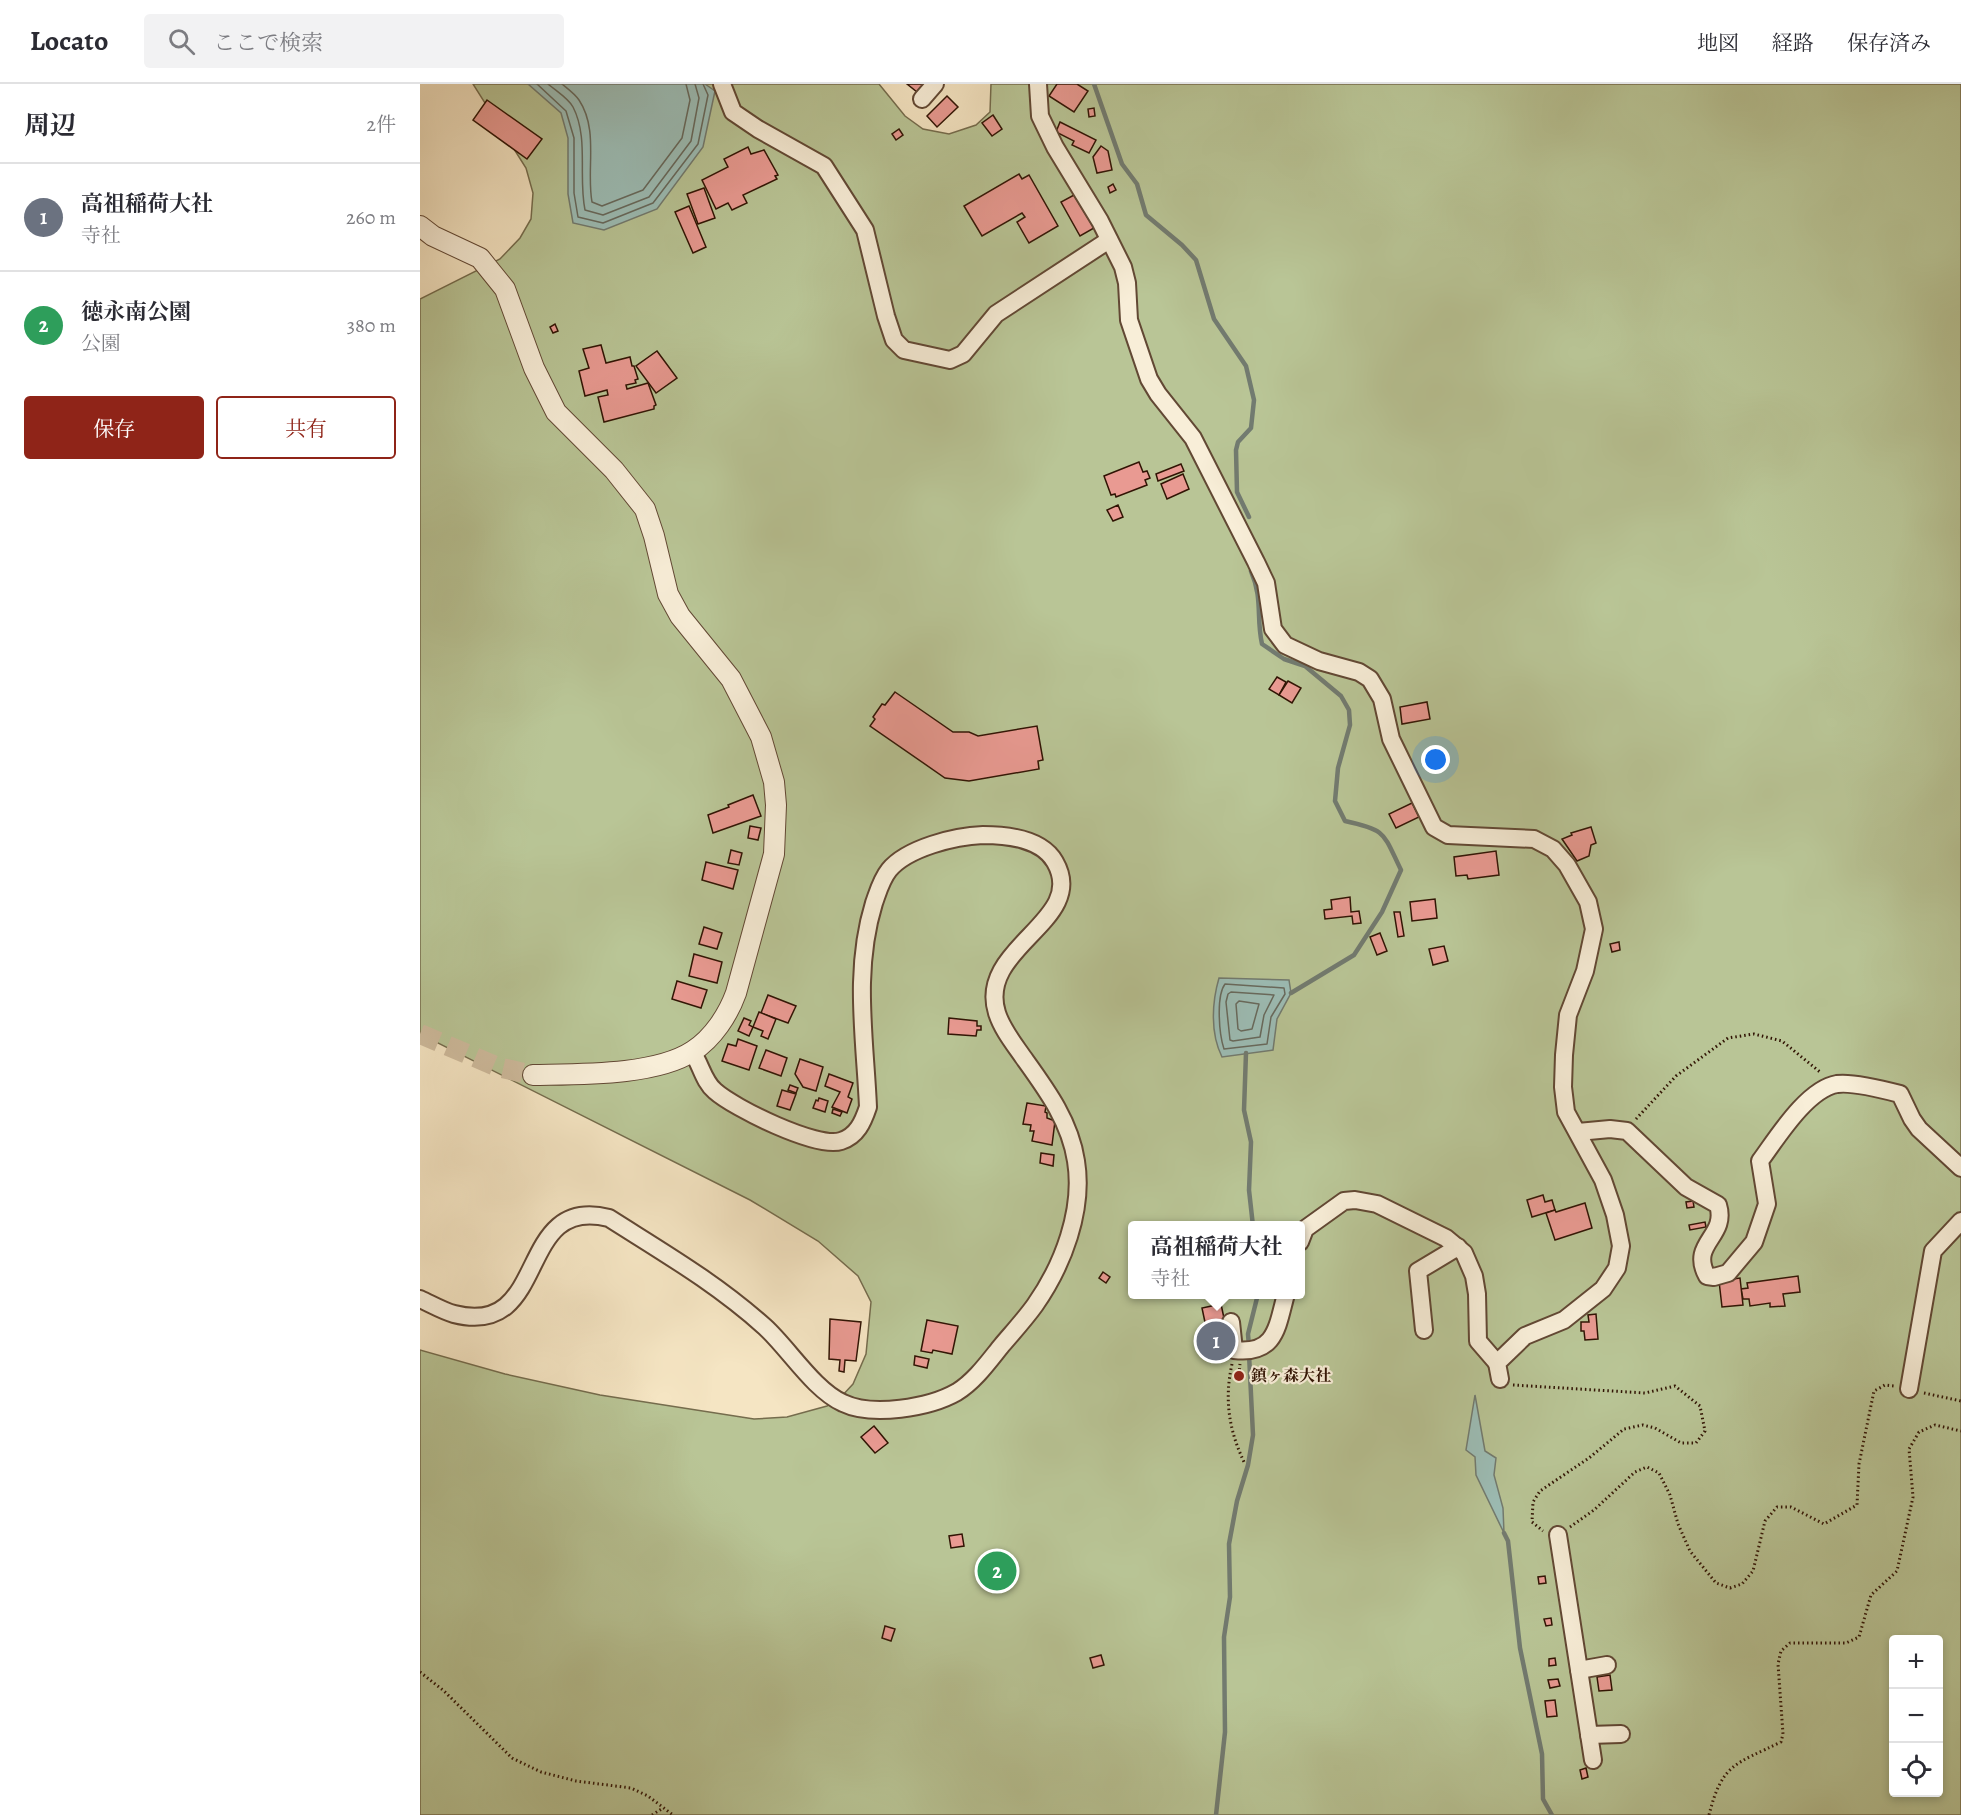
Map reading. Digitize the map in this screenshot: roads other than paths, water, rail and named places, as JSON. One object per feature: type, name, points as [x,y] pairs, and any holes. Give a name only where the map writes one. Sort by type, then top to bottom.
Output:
[{"type":"street","points":[[722,84],[733,112],[758,129],[824,166],[865,230],[894,340],[904,350],[950,360],[963,354],[996,314],[1109,240]]},
{"type":"street","points":[[922,99],[935,84]]},
{"type":"street","points":[[1038,84],[1040,116],[1054,147],[1100,221],[1123,267],[1129,320],[1149,379],[1193,438],[1256,562],[1266,583],[1273,628],[1285,645],[1319,661],[1359,672],[1370,679],[1382,699],[1391,739],[1434,827],[1448,835],[1534,839],[1553,849],[1567,865],[1588,902],[1594,929],[1585,971],[1568,1015],[1563,1087],[1566,1112],[1603,1180],[1615,1215],[1621,1246],[1617,1268],[1603,1290],[1564,1320],[1525,1336],[1498,1371],[1478,1341],[1477,1294],[1474,1276],[1464,1254],[1446,1238],[1377,1204],[1355,1200],[1344,1201],[1305,1229]]},
{"type":"street","points":[[420,226],[433,236],[480,258],[505,289],[534,368],[556,412],[614,470],[645,509],[668,594],[680,616],[731,679],[761,737],[774,782],[776,825],[774,854],[728,1014],[705,1041],[692,1052],[657,1066],[602,1074],[533,1075]]},
{"type":"street","points":[[420,1299],[454,1314],[476,1317],[493,1315],[509,1305],[520,1293],[543,1243],[554,1230],[567,1220],[590,1215],[609,1218],[700,1274],[766,1328],[820,1388],[841,1403],[868,1410],[891,1409],[942,1399],[960,1391],[974,1378],[1035,1305],[1048,1283],[1067,1240],[1077,1200],[1079,1181],[1068,1130],[1040,1081],[1004,1027],[997,1014],[994,998],[996,983],[1006,960],[1054,908],[1061,896],[1060,872],[1048,852],[1038,845],[1022,840],[1000,835],[980,835],[914,852],[891,867],[880,884],[863,947],[860,993],[868,1107],[862,1125],[851,1136],[838,1142],[806,1137],[780,1127],[726,1100],[713,1090],[704,1078],[699,1062],[692,1052]]},
{"type":"street","points":[[1578,1132],[1611,1129],[1627,1131],[1686,1187],[1718,1206],[1721,1214],[1720,1226],[1703,1249],[1702,1268],[1707,1276],[1714,1277],[1728,1273],[1754,1242],[1767,1204],[1760,1161],[1807,1100],[1836,1084],[1879,1088],[1900,1094],[1919,1129],[1961,1168]]},
{"type":"street","points":[[1909,1389],[1933,1251],[1961,1221]]},
{"type":"street","points":[[1424,1330],[1418,1271],[1458,1247]]},
{"type":"street","points":[[1232,1322],[1234,1350],[1258,1350],[1269,1343],[1276,1332],[1285,1299]]},
{"type":"street","points":[[1558,1536],[1593,1760]]},
{"type":"street","points":[[1579,1670],[1607,1665]]},
{"type":"street","points":[[1589,1735],[1621,1734]]},
{"type":"water","points":[[528,84],[705,84],[715,91],[703,147],[657,209],[604,230],[573,223],[568,194],[568,138],[561,113]]},
{"type":"water","points":[[1219,978],[1289,980],[1291,993],[1277,1019],[1273,1050],[1222,1057],[1215,1038],[1213,1017]]},
{"type":"water","points":[[1475,1395],[1485,1451],[1496,1458],[1494,1475],[1503,1508],[1504,1533],[1476,1475],[1475,1457],[1466,1450]]},
{"type":"waterway","points":[[1094,84],[1122,164],[1137,184],[1146,215],[1196,260],[1214,319],[1246,366],[1254,400],[1251,428],[1238,442],[1236,450],[1237,492],[1249,517]]},
{"type":"waterway","points":[[1251,571],[1257,590],[1262,644],[1284,659],[1305,666],[1341,696],[1349,710],[1350,725],[1338,768],[1335,801],[1345,821],[1369,827],[1382,835],[1401,870],[1382,912],[1354,955],[1291,993]]},
{"type":"waterway","points":[[1246,1053],[1244,1110],[1251,1142],[1249,1190],[1252,1221]]},
{"type":"waterway","points":[[1249,1347],[1248,1334],[1257,1299]]},
{"type":"waterway","points":[[1216,1815],[1225,1732],[1224,1637],[1230,1597],[1229,1544],[1253,1435],[1249,1354]]},
{"type":"waterway","points":[[1504,1533],[1508,1541],[1520,1648],[1542,1754],[1543,1799],[1552,1815]]},
{"type":"tunnel","points":[[420,1034],[498,1067],[533,1075]]},
{"type":"place","name":"高祖稲荷大社","points":[[1216,1341]]},
{"type":"place","name":"鎮ヶ森大社","points":[[1239,1376]]},
{"type":"place","name":"徳永南公園","points":[[997,1571]]}]
